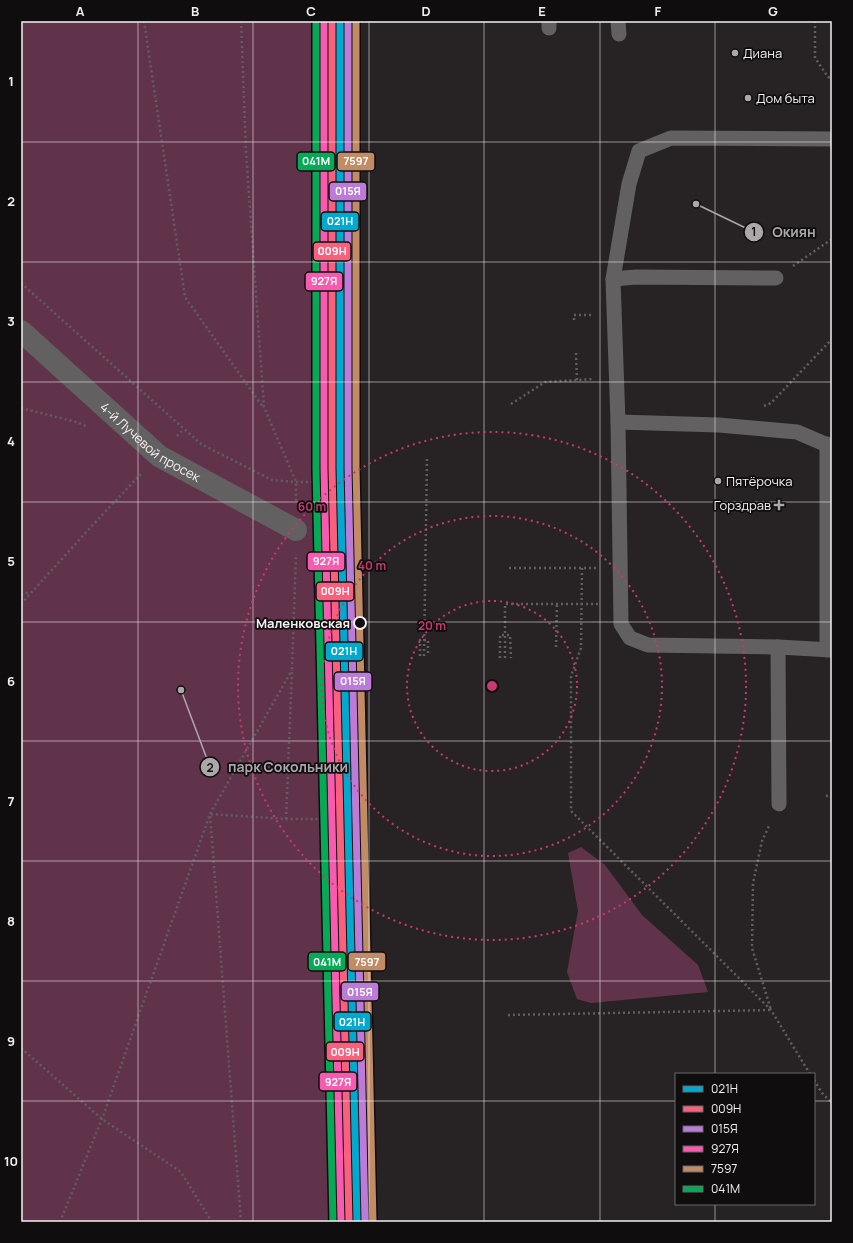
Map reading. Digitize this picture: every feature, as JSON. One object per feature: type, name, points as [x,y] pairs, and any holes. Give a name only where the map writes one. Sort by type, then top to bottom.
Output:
[{"type":"street","name":"4-й Лучевой просек","points":[[21,331],[159,456],[296,530]]},
{"type":"lane","points":[[618,422],[719,425],[797,432],[830,446],[830,650],[778,647],[648,644],[630,638],[621,624],[618,422],[613,279],[628,184],[639,152],[670,138],[832,139]]},
{"type":"lane","points":[[613,279],[636,277],[776,278]]},
{"type":"lane","points":[[778,647],[779,804]]},
{"type":"path","points":[[144,21],[185,297],[264,408],[296,482]]},
{"type":"path","points":[[241,21],[246,152],[264,408]]},
{"type":"path","points":[[815,21],[816,58],[828,77],[832,78]]},
{"type":"path","points":[[776,278],[832,239]]},
{"type":"path","points":[[21,283],[201,444],[272,480],[321,482],[321,503]]},
{"type":"path","points":[[758,408],[770,403],[832,339]]},
{"type":"path","points":[[576,354],[577,380]]},
{"type":"path","points":[[511,404],[545,382],[616,378]]},
{"type":"path","points":[[21,604],[88,529],[184,429]]},
{"type":"path","points":[[426,656],[424,640],[427,456]]},
{"type":"path","points":[[286,818],[296,530]]},
{"type":"path","points":[[509,568],[620,567]]},
{"type":"path","points":[[582,568],[581,648],[571,676],[571,812],[770,1010],[809,1073]]},
{"type":"path","points":[[21,595],[32,592]]},
{"type":"path","points":[[505,658],[505,604],[581,604]]},
{"type":"path","points":[[556,647],[557,604]]},
{"type":"path","points":[[500,658],[500,636],[510,635],[510,658]]},
{"type":"path","points":[[420,656],[420,640],[424,640]]},
{"type":"path","points":[[60,1222],[102,1119],[210,814],[292,670]]},
{"type":"path","points":[[826,796],[832,795]]},
{"type":"path","points":[[770,1010],[752,948],[753,883],[762,841],[779,804]]},
{"type":"path","points":[[210,814],[337,819]]},
{"type":"path","points":[[210,814],[241,1222]]},
{"type":"path","points":[[508,1014],[770,1010]]},
{"type":"path","points":[[21,1048],[102,1119],[181,1172],[212,1222]]},
{"type":"path","points":[[815,1082],[822,1093],[832,1103]]},
{"type":"shaded area","points":[[21,21],[331,21],[336,317],[336,519],[353,1222],[21,1222]]},
{"type":"shaded area","points":[[581,847],[605,865],[642,915],[698,965],[708,992],[591,1003],[577,999],[567,972],[578,911],[568,853]]},
{"type":"transit line","name":"041М","points":[[316,21],[316,469],[333,1222]]},
{"type":"transit line","name":"927Я","points":[[324,21],[324,468],[341,1222]]},
{"type":"transit line","name":"009Н","points":[[332,21],[332,468],[349,1222]]},
{"type":"transit line","name":"021Н","points":[[340,21],[340,468],[357,1222]]},
{"type":"transit line","name":"015Я","points":[[348,21],[348,468],[365,1222]]},
{"type":"transit line","name":"7597","points":[[356,21],[356,468],[373,1222]]},
{"type":"place","name":"Диана","points":[[735,53]]},
{"type":"place","name":"Дом быта","points":[[748,98]]},
{"type":"place","name":"Окиян","points":[[696,204]]},
{"type":"place","name":"Пятёрочка","points":[[718,481]]},
{"type":"place","name":"Горздрав","points":[[779,505]]},
{"type":"place","name":"Маленковская","points":[[360,623]]},
{"type":"place","name":"парк Сокольники","points":[[181,690]]}]
